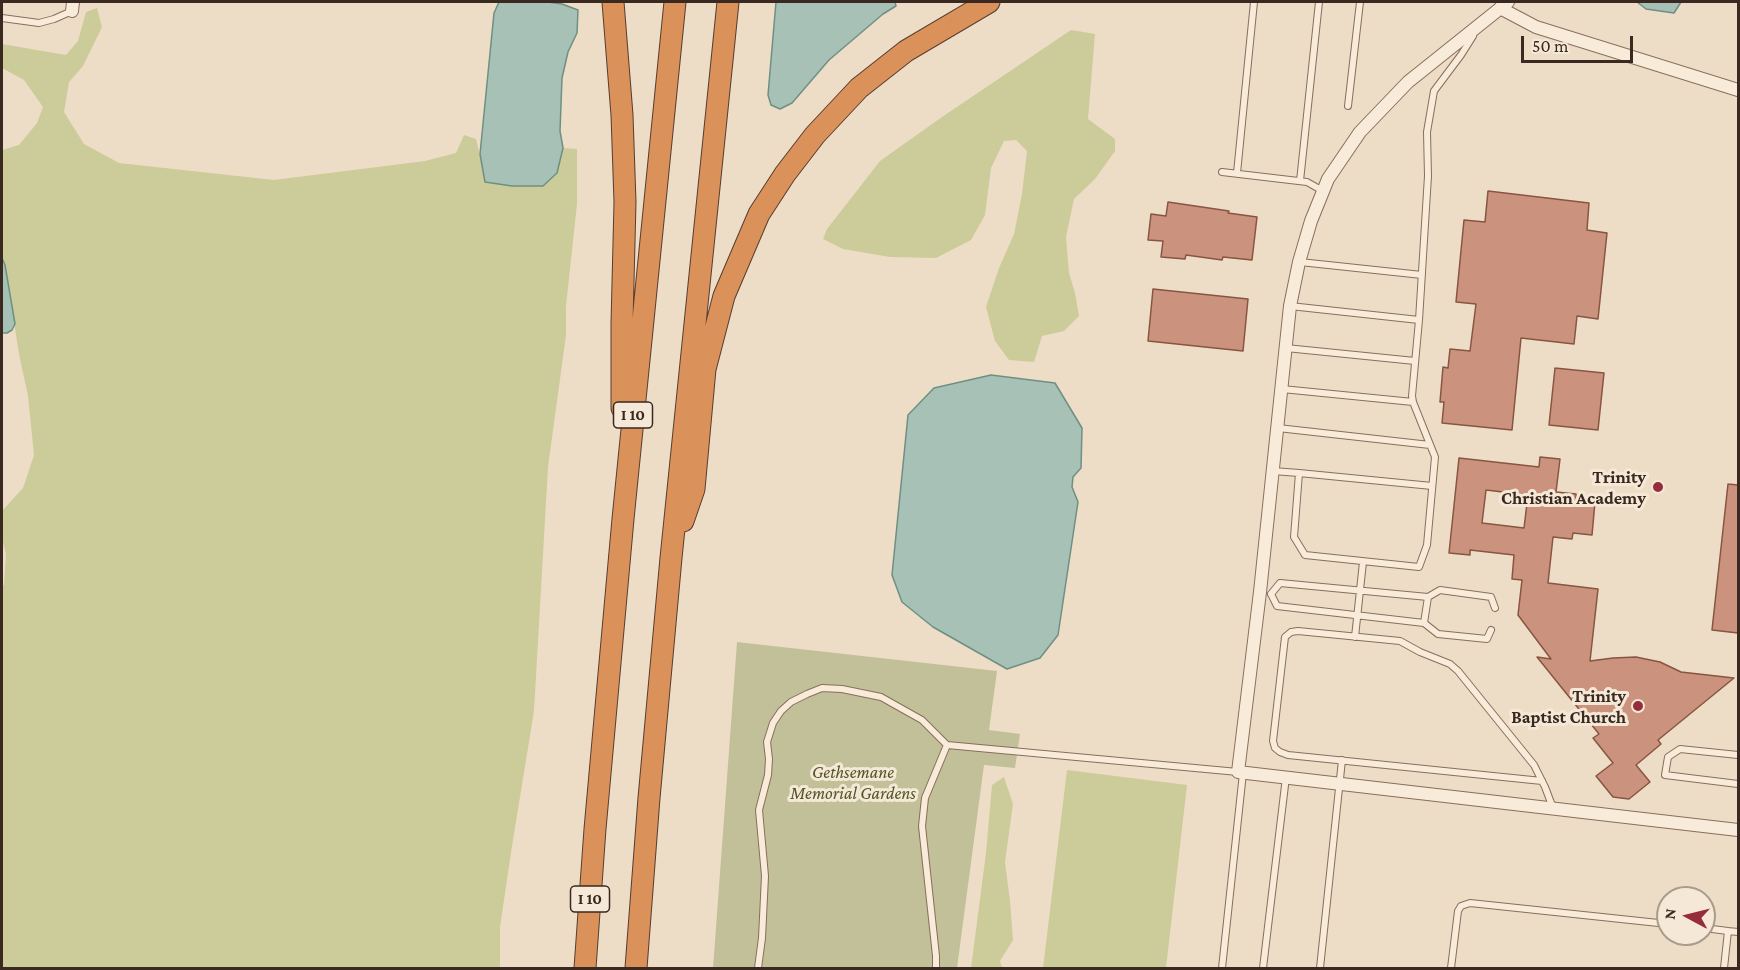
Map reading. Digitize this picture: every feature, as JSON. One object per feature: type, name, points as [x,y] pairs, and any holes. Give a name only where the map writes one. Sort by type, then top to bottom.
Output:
[{"type":"highway","points":[[613,2],[622,115],[625,202],[622,323],[623,519]]},
{"type":"highway","name":"I 10","points":[[585,969],[623,519],[675,2]]},
{"type":"highway","points":[[636,969],[671,558],[729,2]]},
{"type":"highway","points":[[671,558],[694,489],[705,369],[724,296],[759,214],[784,174],[815,135],[859,88],[906,51],[989,2]]},
{"type":"street","points":[[1738,90],[1536,27],[1504,5],[1408,82],[1360,132],[1328,179],[1323,191],[1299,262],[1290,306],[1273,471],[1265,593],[1241,772],[1738,830]]},
{"type":"lane","points":[[1237,174],[1254,2]]},
{"type":"lane","points":[[1300,182],[1320,2]]},
{"type":"lane","points":[[1348,106],[1359,2]]},
{"type":"lane","points":[[2,18],[39,23],[54,20],[72,7]]},
{"type":"lane","points":[[1299,473],[1294,537],[1305,555],[1419,567],[1427,545],[1435,457],[1413,402],[1428,176],[1427,132],[1434,91],[1461,55],[1479,25]]},
{"type":"lane","points":[[1222,172],[1307,182],[1323,191]]},
{"type":"lane","points":[[1299,262],[1422,275]]},
{"type":"lane","points":[[1290,306],[1419,320]]},
{"type":"lane","points":[[1286,348],[1415,361]]},
{"type":"lane","points":[[1282,389],[1413,402]]},
{"type":"lane","points":[[1278,429],[1430,445]]},
{"type":"lane","points":[[1273,471],[1432,486]]},
{"type":"lane","points":[[1355,637],[1363,562]]},
{"type":"lane","points":[[1491,630],[1488,639],[1438,634],[1424,623],[1277,606],[1265,593],[1280,583],[1428,597],[1440,590],[1491,597],[1495,609]]},
{"type":"lane","points":[[1424,623],[1428,597]]},
{"type":"lane","points":[[1542,781],[1283,754],[1275,748],[1273,741],[1286,635],[1298,631],[1402,642],[1453,665],[1534,765],[1542,781],[1553,808]]},
{"type":"lane","points":[[758,969],[765,876],[759,810],[768,775],[767,742],[773,723],[781,711],[792,702],[822,688],[842,688],[881,697],[913,714],[947,745],[1241,772],[1222,969]]},
{"type":"lane","points":[[936,969],[922,826],[925,798],[947,745]]},
{"type":"lane","points":[[1738,755],[1680,748],[1668,757],[1665,776],[1738,784]]},
{"type":"lane","points":[[1320,969],[1342,760]]},
{"type":"lane","points":[[1263,969],[1286,777]]},
{"type":"lane","points":[[1451,969],[1458,911],[1461,906],[1470,903],[1656,923]]},
{"type":"lane","points":[[1716,930],[1738,932]]},
{"type":"lane","points":[[1724,969],[1728,931]]},
{"type":"shaded area","points":[[499,2],[548,2],[578,10],[577,33],[568,52],[562,78],[560,131],[563,148],[557,173],[543,186],[512,186],[485,182],[480,154],[494,13]]},
{"type":"shaded area","points":[[776,2],[895,2],[896,6],[883,14],[829,60],[792,103],[780,109],[771,105],[768,95]]},
{"type":"shaded area","points":[[1637,2],[1681,2],[1674,13],[1646,9]]},
{"type":"shaded area","points":[[97,8],[102,27],[83,66],[69,82],[64,112],[84,144],[119,163],[274,180],[425,161],[456,153],[464,135],[476,139],[486,182],[512,186],[543,186],[557,173],[563,148],[577,149],[577,204],[566,306],[566,335],[548,467],[534,711],[500,927],[500,968],[2,968],[2,586],[4,585],[6,554],[2,539],[2,511],[23,488],[34,455],[28,396],[2,258],[2,150],[19,145],[37,123],[43,107],[24,80],[2,68],[2,44],[66,55],[78,41],[86,12]]},
{"type":"shaded area","points":[[1071,30],[1095,34],[1088,119],[1115,139],[1115,151],[1095,179],[1074,199],[1066,237],[1069,273],[1079,316],[1064,331],[1042,336],[1034,362],[1009,360],[995,341],[986,307],[999,268],[1014,234],[1022,194],[1027,151],[1016,140],[1004,141],[991,168],[985,215],[971,240],[936,258],[890,257],[843,249],[823,239],[827,229],[880,161]]},
{"type":"shaded area","points":[[2,258],[15,324],[7,333],[2,333]]},
{"type":"shaded area","points":[[991,375],[1055,383],[1082,428],[1081,468],[1073,477],[1072,487],[1078,502],[1058,635],[1040,658],[1007,669],[933,627],[902,602],[892,575],[908,415],[934,388]]},
{"type":"shaded area","points":[[1067,770],[1187,785],[1166,968],[1043,968]]},
{"type":"shaded area","points":[[1004,777],[1013,804],[1005,862],[1013,940],[1000,961],[1002,968],[971,968],[992,785]]},
{"type":"green space","name":"Gethsemane Memorial Gardens","points":[[737,642],[997,671],[989,730],[1020,734],[1015,768],[984,765],[957,968],[713,968]]},
{"type":"building","points":[[1488,191],[1589,203],[1587,230],[1607,233],[1598,319],[1577,316],[1574,344],[1521,338],[1512,430],[1442,423],[1444,402],[1440,402],[1443,367],[1448,368],[1450,349],[1470,351],[1476,304],[1456,302],[1464,220],[1485,222]]},
{"type":"building","points":[[1168,202],[1257,217],[1252,260],[1223,257],[1222,260],[1186,255],[1185,259],[1161,257],[1163,241],[1148,240],[1151,214],[1166,216]]},
{"type":"building","points":[[1153,289],[1248,299],[1243,351],[1148,341]]},
{"type":"building","points":[[1555,368],[1604,373],[1598,430],[1549,425]]},
{"type":"building","points":[[1540,457],[1560,459],[1556,492],[1576,494],[1576,500],[1595,502],[1592,535],[1573,533],[1572,539],[1553,537],[1548,583],[1598,589],[1590,661],[1636,657],[1660,662],[1681,672],[1734,678],[1658,740],[1661,744],[1636,765],[1650,782],[1629,799],[1613,797],[1596,776],[1613,763],[1593,738],[1599,734],[1537,657],[1551,659],[1518,615],[1522,580],[1512,579],[1514,555],[1470,550],[1470,555],[1449,553],[1459,458],[1539,467]],"holes":[[[1486,490],[1528,495],[1524,528],[1482,523]]]},
{"type":"building","points":[[1728,484],[1738,485],[1738,633],[1712,630]]},
{"type":"place","name":"Trinity Christian Academy","points":[[1658,487]]},
{"type":"place","name":"Trinity Baptist Church","points":[[1638,706]]}]
